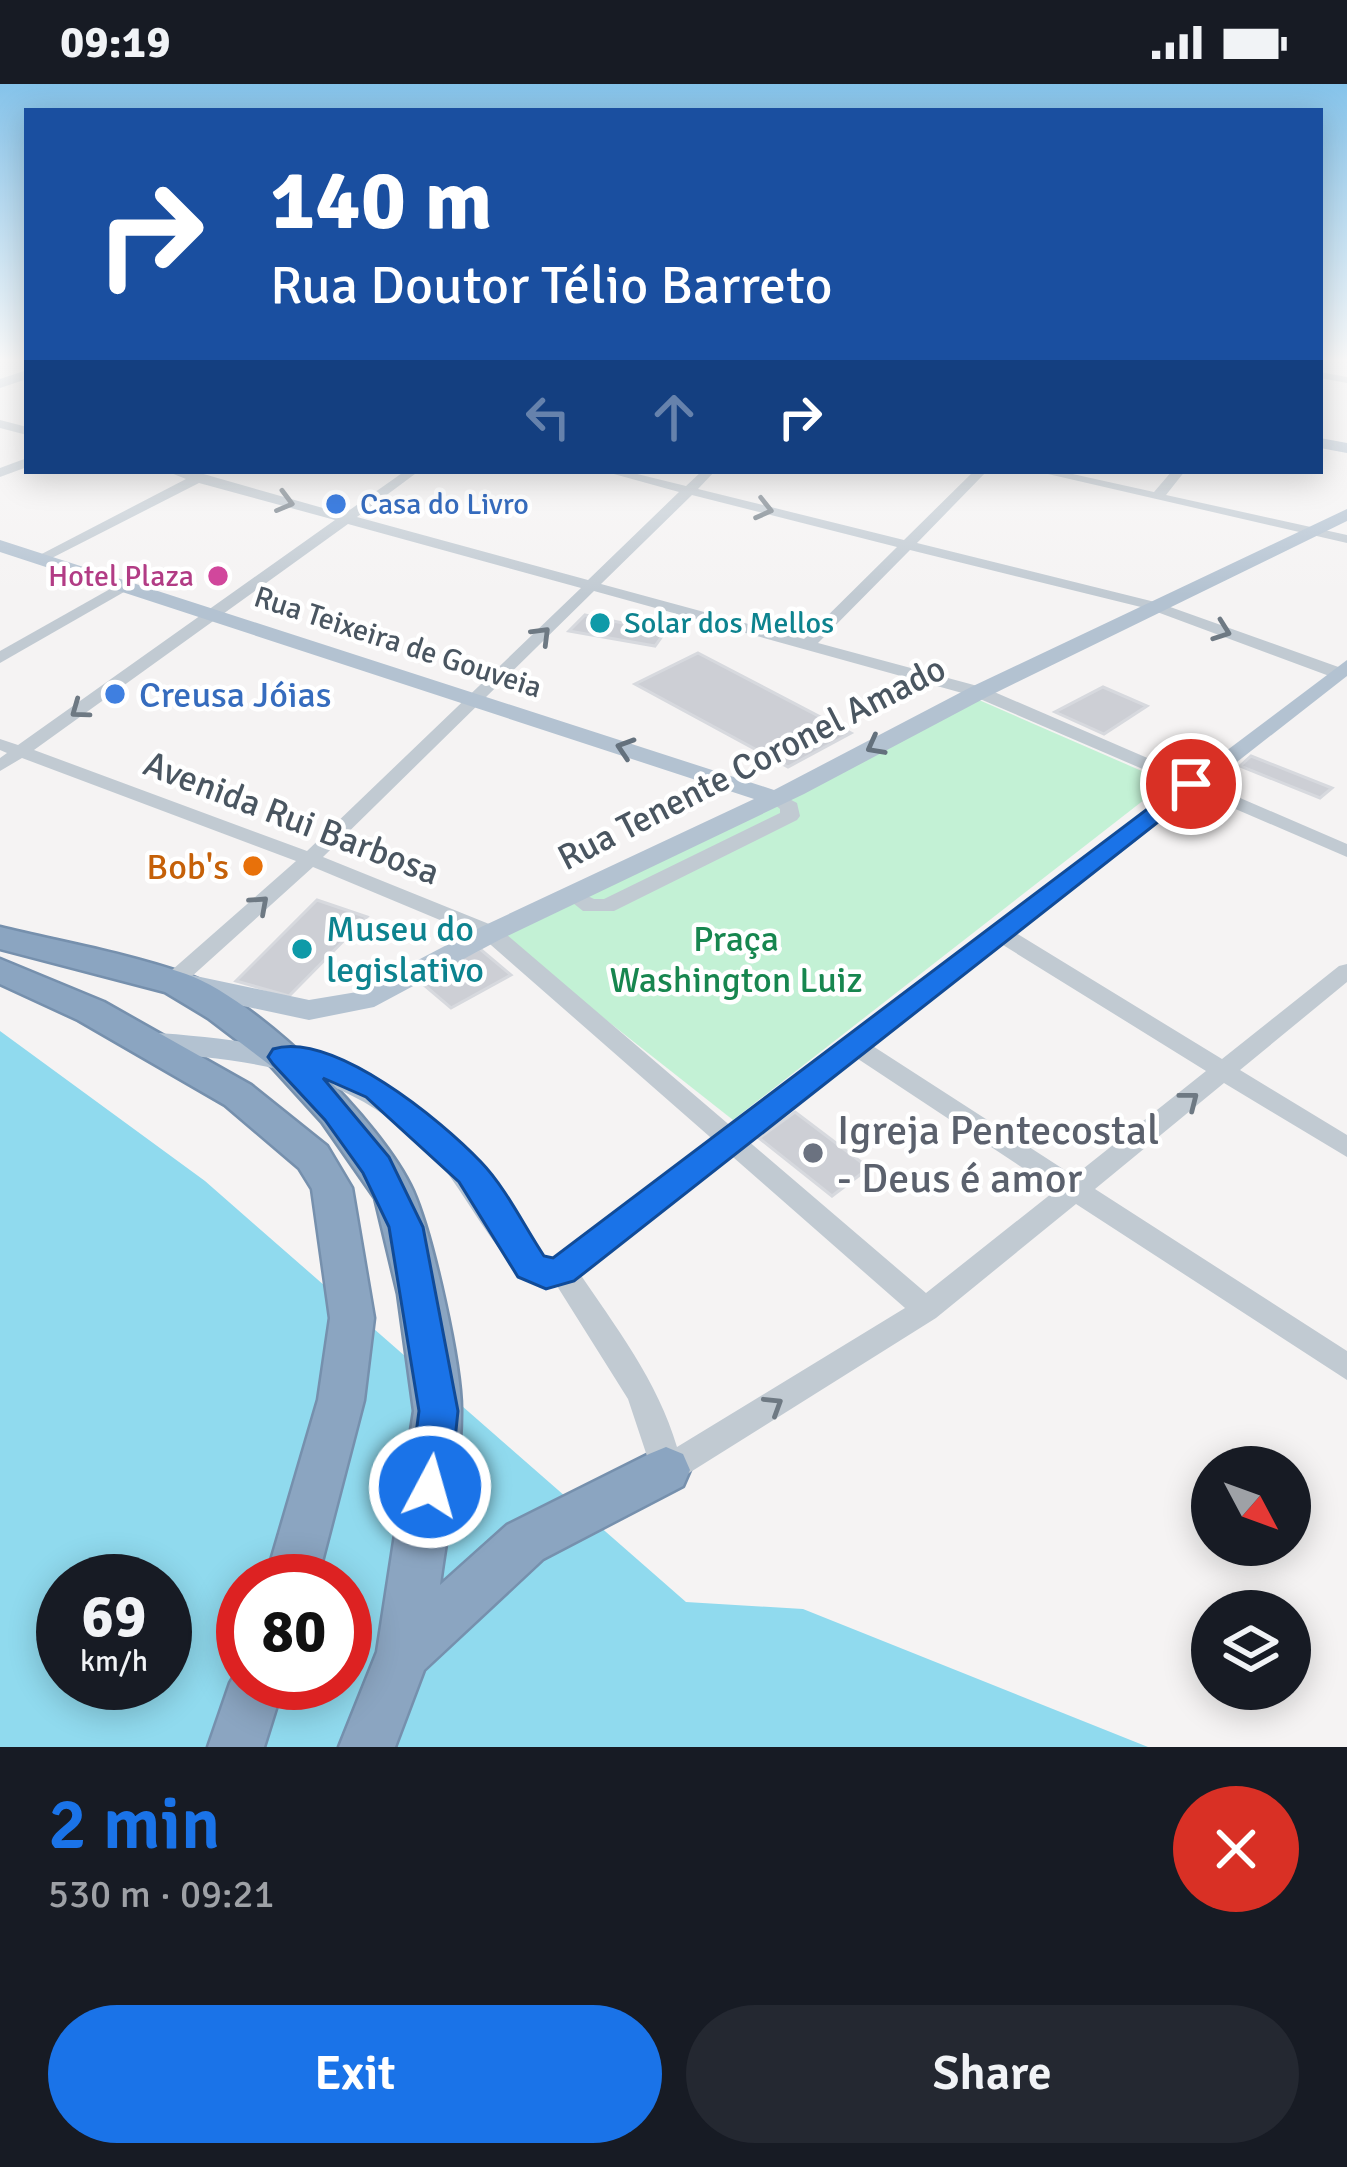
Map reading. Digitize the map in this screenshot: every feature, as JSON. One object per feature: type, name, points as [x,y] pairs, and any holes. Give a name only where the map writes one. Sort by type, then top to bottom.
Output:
[{"type":"highway","points":[[0,938],[175,982],[284,1057],[336,1112],[377,1166],[406,1227],[438,1411],[404,1652],[367,1747]]},
{"type":"highway","points":[[0,970],[91,1011],[238,1095],[314,1157],[334,1199],[352,1318],[341,1400],[298,1554]]},
{"type":"highway","points":[[91,1011],[107,985],[136,972]]},
{"type":"highway","points":[[404,1652],[525,1542],[656,1475]]},
{"type":"highway","points":[[236,1747],[248,1710]]},
{"type":"main road","name":"Rua Tenente Coronel Amado","points":[[175,982],[309,1010],[364,1000],[491,933],[776,798],[979,692],[1347,514]]},
{"type":"main road","name":"Rua Teixeira de Gouveia","points":[[4,551],[126,584],[776,798]]},
{"type":"main road","points":[[142,1042],[284,1057],[321,1065],[377,1089],[471,1173],[531,1266],[546,1274],[562,1270],[1343,669]]},
{"type":"street","points":[[0,766],[409,474]]},
{"type":"street","points":[[622,474],[1154,606],[1343,669]]},
{"type":"street","points":[[175,982],[310,859],[706,474]]},
{"type":"street","points":[[808,643],[978,474]]},
{"type":"street","points":[[1056,474],[1347,539]]},
{"type":"street","points":[[1160,495],[1177,474]]},
{"type":"street","points":[[39,559],[204,475],[343,518],[979,692],[1347,851]]},
{"type":"street","points":[[0,658],[126,584]]},
{"type":"street","name":"Avenida Rui Barbosa","points":[[0,744],[310,859],[491,933],[926,1310]]},
{"type":"street","points":[[998,932],[1347,1147]]},
{"type":"street","points":[[656,1475],[926,1310],[1347,971]]},
{"type":"street","points":[[857,1047],[1347,1366]]},
{"type":"street","points":[[562,1270],[646,1402],[662,1436],[656,1475]]},
{"type":"green space","name":"Praça Washington Luiz","points":[[979,700],[1167,782],[733,1120],[497,934]]},
{"type":"water","points":[[0,1031],[205,1181],[686,1602],[803,1609],[1148,1747],[0,1747]]},
{"type":"building","name":"Solar dos Mellos","points":[[585,615],[665,632],[655,646],[569,631]]},
{"type":"building","points":[[698,653],[851,733],[788,767],[635,684]]},
{"type":"building","points":[[1103,687],[1147,706],[1104,734],[1055,712]]},
{"type":"building","points":[[1251,756],[1332,788],[1320,798],[1240,766]]},
{"type":"building","name":"Museu do legislativo","points":[[317,900],[367,917],[289,996],[236,981]]},
{"type":"building","points":[[480,949],[511,975],[451,1008],[417,979]]},
{"type":"building","name":"Igreja Pentecostal - Deus é amor","points":[[795,1112],[869,1168],[832,1196],[759,1138]]},
{"type":"place","name":"Casa do Livro","points":[[336,504]]},
{"type":"place","name":"Hotel Plaza","points":[[218,576]]},
{"type":"place","name":"Solar dos Mellos","points":[[600,623]]},
{"type":"place","name":"Creusa Jóias","points":[[115,694]]},
{"type":"place","name":"Bob's","points":[[253,866]]},
{"type":"place","name":"Museu do legislativo","points":[[302,949]]},
{"type":"place","name":"Igreja Pentecostal - Deus é amor","points":[[813,1153]]},
{"type":"route","points":[[430,1487],[438,1411],[406,1227],[377,1166],[336,1112],[284,1057],[321,1065],[377,1089],[471,1173],[531,1266],[546,1274],[562,1270],[1191,784]]}]
